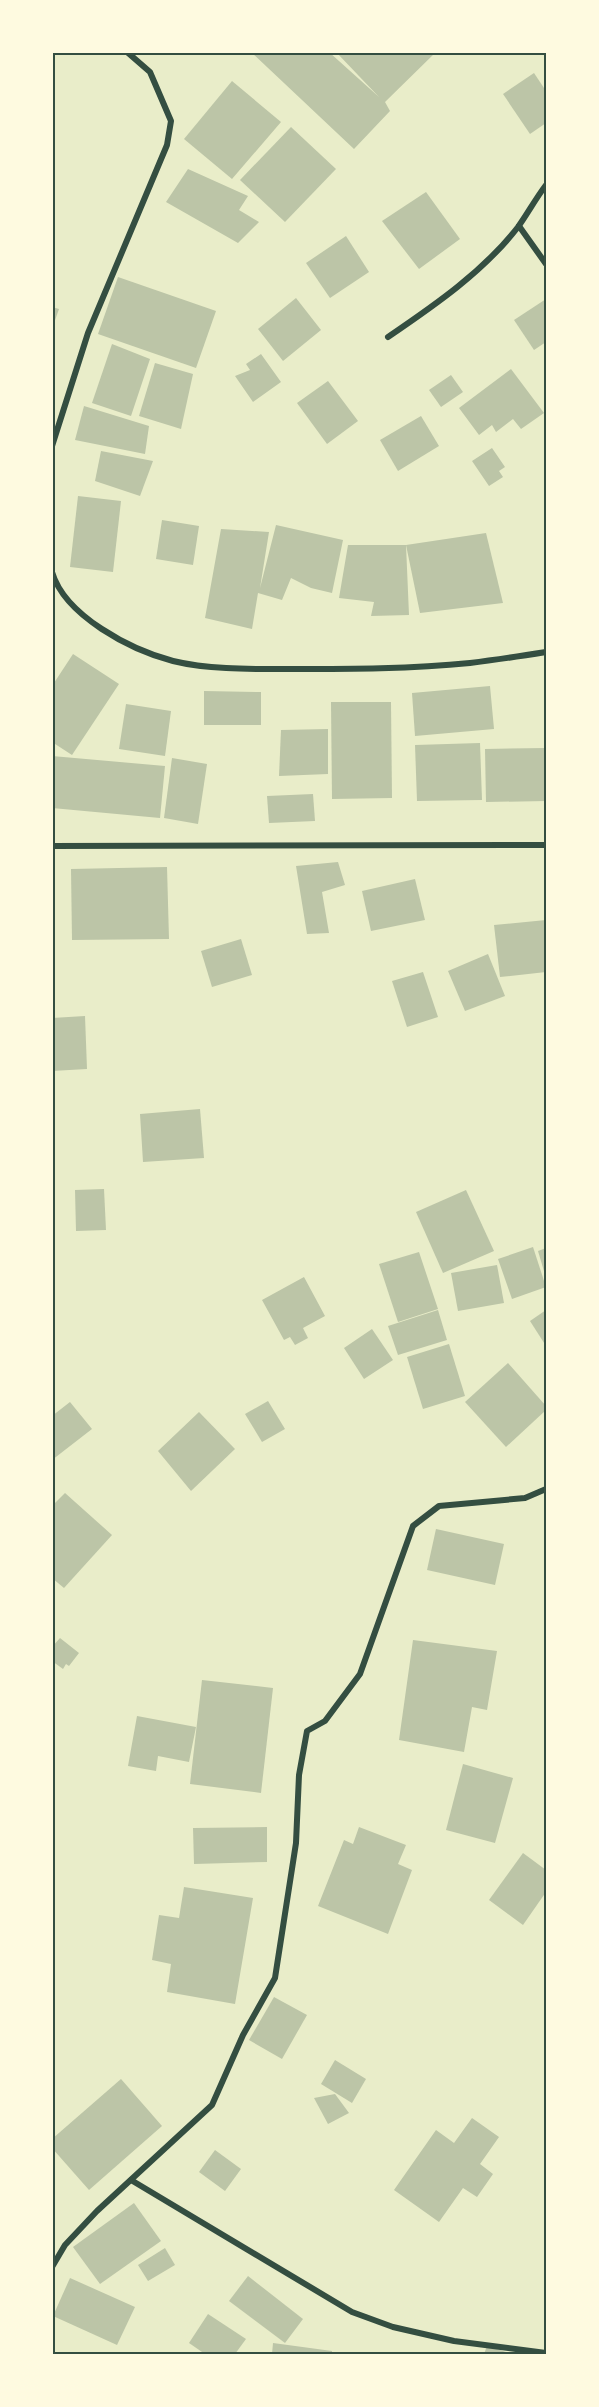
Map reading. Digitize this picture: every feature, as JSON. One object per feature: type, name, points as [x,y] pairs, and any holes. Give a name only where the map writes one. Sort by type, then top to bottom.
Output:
[{"type":"street","points":[[52,446],[88,333],[167,145],[171,121],[150,72],[128,52]]},
{"type":"street","points":[[388,337],[455,290],[489,259],[519,226],[546,185]]},
{"type":"street","points":[[519,226],[546,264]]},
{"type":"street","points":[[52,572],[63,594],[82,615],[100,627],[128,644],[172,660],[200,665],[273,669],[352,669],[469,663],[546,652]]},
{"type":"street","points":[[52,846],[546,845]]},
{"type":"street","points":[[52,2267],[65,2245],[97,2211],[212,2105],[243,2035],[275,1978],[296,1843],[299,1775],[307,1731],[325,1721],[360,1674],[413,1526],[439,1506],[525,1498],[546,1489]]},
{"type":"street","points":[[131,2180],[352,2312],[393,2327],[444,2338],[546,2353]]},
{"type":"building","points":[[251,52],[329,52],[379,97],[336,52],[436,52],[385,102],[390,111],[354,149]]},
{"type":"building","points":[[534,73],[546,91],[546,123],[530,134],[503,94]]},
{"type":"building","points":[[232,81],[281,122],[232,179],[184,139]]},
{"type":"building","points":[[291,127],[336,169],[285,222],[240,180]]},
{"type":"building","points":[[188,169],[248,196],[239,210],[259,222],[238,243],[166,202]]},
{"type":"building","points":[[426,192],[460,239],[419,269],[382,221]]},
{"type":"building","points":[[346,236],[369,272],[330,298],[306,263]]},
{"type":"building","points":[[118,277],[216,311],[196,368],[98,334]]},
{"type":"building","points":[[296,298],[321,330],[283,361],[258,329]]},
{"type":"building","points":[[546,299],[546,342],[534,350],[514,320]]},
{"type":"building","points":[[52,307],[59,309],[53,326],[52,326]]},
{"type":"building","points":[[112,344],[150,359],[131,416],[92,403]]},
{"type":"building","points":[[261,354],[281,382],[253,402],[235,376],[250,370],[246,364]]},
{"type":"building","points":[[155,363],[193,374],[181,429],[139,416]]},
{"type":"building","points":[[511,369],[544,413],[521,429],[513,419],[496,432],[492,425],[479,435],[459,408]]},
{"type":"building","points":[[451,375],[463,392],[441,407],[429,390]]},
{"type":"building","points":[[328,381],[358,421],[327,444],[297,403]]},
{"type":"building","points":[[84,406],[149,426],[145,454],[75,440]]},
{"type":"building","points":[[421,416],[439,446],[398,471],[380,440]]},
{"type":"building","points":[[492,448],[505,467],[499,471],[503,477],[489,486],[472,461]]},
{"type":"building","points":[[101,451],[153,461],[140,496],[95,481]]},
{"type":"building","points":[[78,496],[121,501],[113,572],[70,567]]},
{"type":"building","points":[[162,520],[199,526],[193,565],[156,559]]},
{"type":"building","points":[[276,525],[343,540],[332,593],[311,588],[291,578],[282,600],[258,593],[252,629],[205,618],[221,529],[269,532],[260,588]]},
{"type":"building","points":[[486,533],[503,603],[420,613],[406,545]]},
{"type":"building","points":[[348,545],[406,545],[409,615],[371,616],[374,602],[339,598]]},
{"type":"building","points":[[73,654],[119,684],[72,755],[52,742],[52,686]]},
{"type":"building","points":[[490,686],[494,729],[415,736],[412,693]]},
{"type":"building","points":[[204,691],[261,692],[261,725],[204,725]]},
{"type":"building","points":[[331,702],[391,702],[392,798],[332,799]]},
{"type":"building","points":[[126,704],[171,711],[165,756],[119,749]]},
{"type":"building","points":[[328,729],[328,774],[279,776],[281,730]]},
{"type":"building","points":[[480,743],[482,800],[417,801],[415,745]]},
{"type":"building","points":[[546,748],[546,801],[486,802],[485,749]]},
{"type":"building","points":[[52,756],[165,766],[160,818],[52,808]]},
{"type":"building","points":[[172,758],[207,764],[198,824],[164,818]]},
{"type":"building","points":[[313,794],[315,821],[269,823],[267,796]]},
{"type":"building","points":[[338,862],[345,885],[322,892],[329,933],[307,934],[296,866]]},
{"type":"building","points":[[167,867],[169,939],[72,940],[71,869]]},
{"type":"building","points":[[415,879],[425,920],[371,931],[362,891]]},
{"type":"building","points":[[546,920],[546,972],[500,977],[494,925]]},
{"type":"building","points":[[241,939],[252,975],[212,987],[201,951]]},
{"type":"building","points":[[488,954],[505,996],[465,1011],[448,971]]},
{"type":"building","points":[[423,972],[438,1017],[407,1027],[392,981]]},
{"type":"building","points":[[85,1016],[87,1069],[52,1071],[52,1018]]},
{"type":"building","points":[[200,1109],[204,1158],[143,1162],[140,1114]]},
{"type":"building","points":[[104,1189],[106,1230],[76,1231],[75,1190]]},
{"type":"building","points":[[466,1190],[494,1251],[443,1273],[416,1212]]},
{"type":"building","points":[[533,1247],[546,1287],[512,1299],[498,1259]]},
{"type":"building","points":[[546,1248],[546,1278],[538,1251]]},
{"type":"building","points":[[419,1252],[438,1309],[398,1322],[379,1264]]},
{"type":"building","points":[[497,1265],[504,1303],[458,1311],[451,1273]]},
{"type":"building","points":[[304,1277],[325,1316],[303,1328],[308,1338],[295,1345],[290,1337],[284,1340],[262,1300]]},
{"type":"building","points":[[438,1310],[447,1340],[398,1355],[388,1326]]},
{"type":"building","points":[[546,1310],[546,1346],[530,1321]]},
{"type":"building","points":[[372,1329],[393,1360],[364,1379],[344,1348]]},
{"type":"building","points":[[449,1344],[465,1396],[423,1409],[407,1357]]},
{"type":"building","points":[[508,1363],[546,1406],[546,1410],[506,1447],[465,1402]]},
{"type":"building","points":[[268,1401],[285,1429],[262,1442],[245,1414]]},
{"type":"building","points":[[70,1402],[92,1429],[52,1460],[52,1416]]},
{"type":"building","points":[[199,1412],[235,1449],[191,1491],[158,1451]]},
{"type":"building","points":[[65,1493],[112,1535],[64,1588],[52,1578],[52,1506]]},
{"type":"building","points":[[436,1529],[504,1544],[495,1585],[427,1570]]},
{"type":"building","points":[[60,1638],[79,1653],[69,1666],[66,1664],[63,1669],[52,1661],[52,1647]]},
{"type":"building","points":[[413,1640],[497,1651],[487,1710],[472,1707],[464,1752],[399,1740]]},
{"type":"building","points":[[202,1680],[273,1688],[261,1793],[190,1784]]},
{"type":"building","points":[[137,1716],[196,1727],[189,1762],[158,1756],[156,1771],[128,1766]]},
{"type":"building","points":[[463,1764],[513,1778],[495,1843],[446,1830]]},
{"type":"building","points":[[267,1827],[267,1862],[194,1864],[193,1828]]},
{"type":"building","points":[[359,1827],[406,1845],[398,1864],[412,1870],[388,1934],[318,1906],[344,1840],[353,1844]]},
{"type":"building","points":[[523,1853],[546,1870],[546,1892],[523,1925],[489,1900]]},
{"type":"building","points":[[184,1887],[253,1898],[235,2004],[167,1992],[171,1964],[152,1960],[159,1915],[179,1918]]},
{"type":"building","points":[[274,1997],[307,2015],[282,2059],[249,2040]]},
{"type":"building","points":[[335,2060],[366,2079],[352,2103],[321,2084]]},
{"type":"building","points":[[121,2079],[162,2126],[89,2190],[52,2148],[52,2139]]},
{"type":"building","points":[[335,2094],[349,2113],[328,2124],[314,2098]]},
{"type":"building","points":[[472,2118],[499,2137],[480,2164],[493,2174],[477,2197],[463,2188],[439,2222],[394,2190],[436,2130],[454,2143]]},
{"type":"building","points":[[215,2150],[241,2169],[225,2191],[199,2172]]},
{"type":"building","points":[[134,2203],[161,2241],[100,2284],[73,2247]]},
{"type":"building","points":[[165,2248],[175,2265],[148,2281],[138,2265]]},
{"type":"building","points":[[248,2276],[303,2319],[285,2343],[229,2301]]},
{"type":"building","points":[[70,2278],[135,2307],[117,2345],[53,2316]]},
{"type":"building","points":[[208,2314],[246,2339],[235,2354],[205,2354],[189,2343]]},
{"type":"building","points":[[273,2343],[332,2351],[332,2354],[272,2354]]},
{"type":"building","points":[[487,2346],[512,2354],[484,2354]]}]
